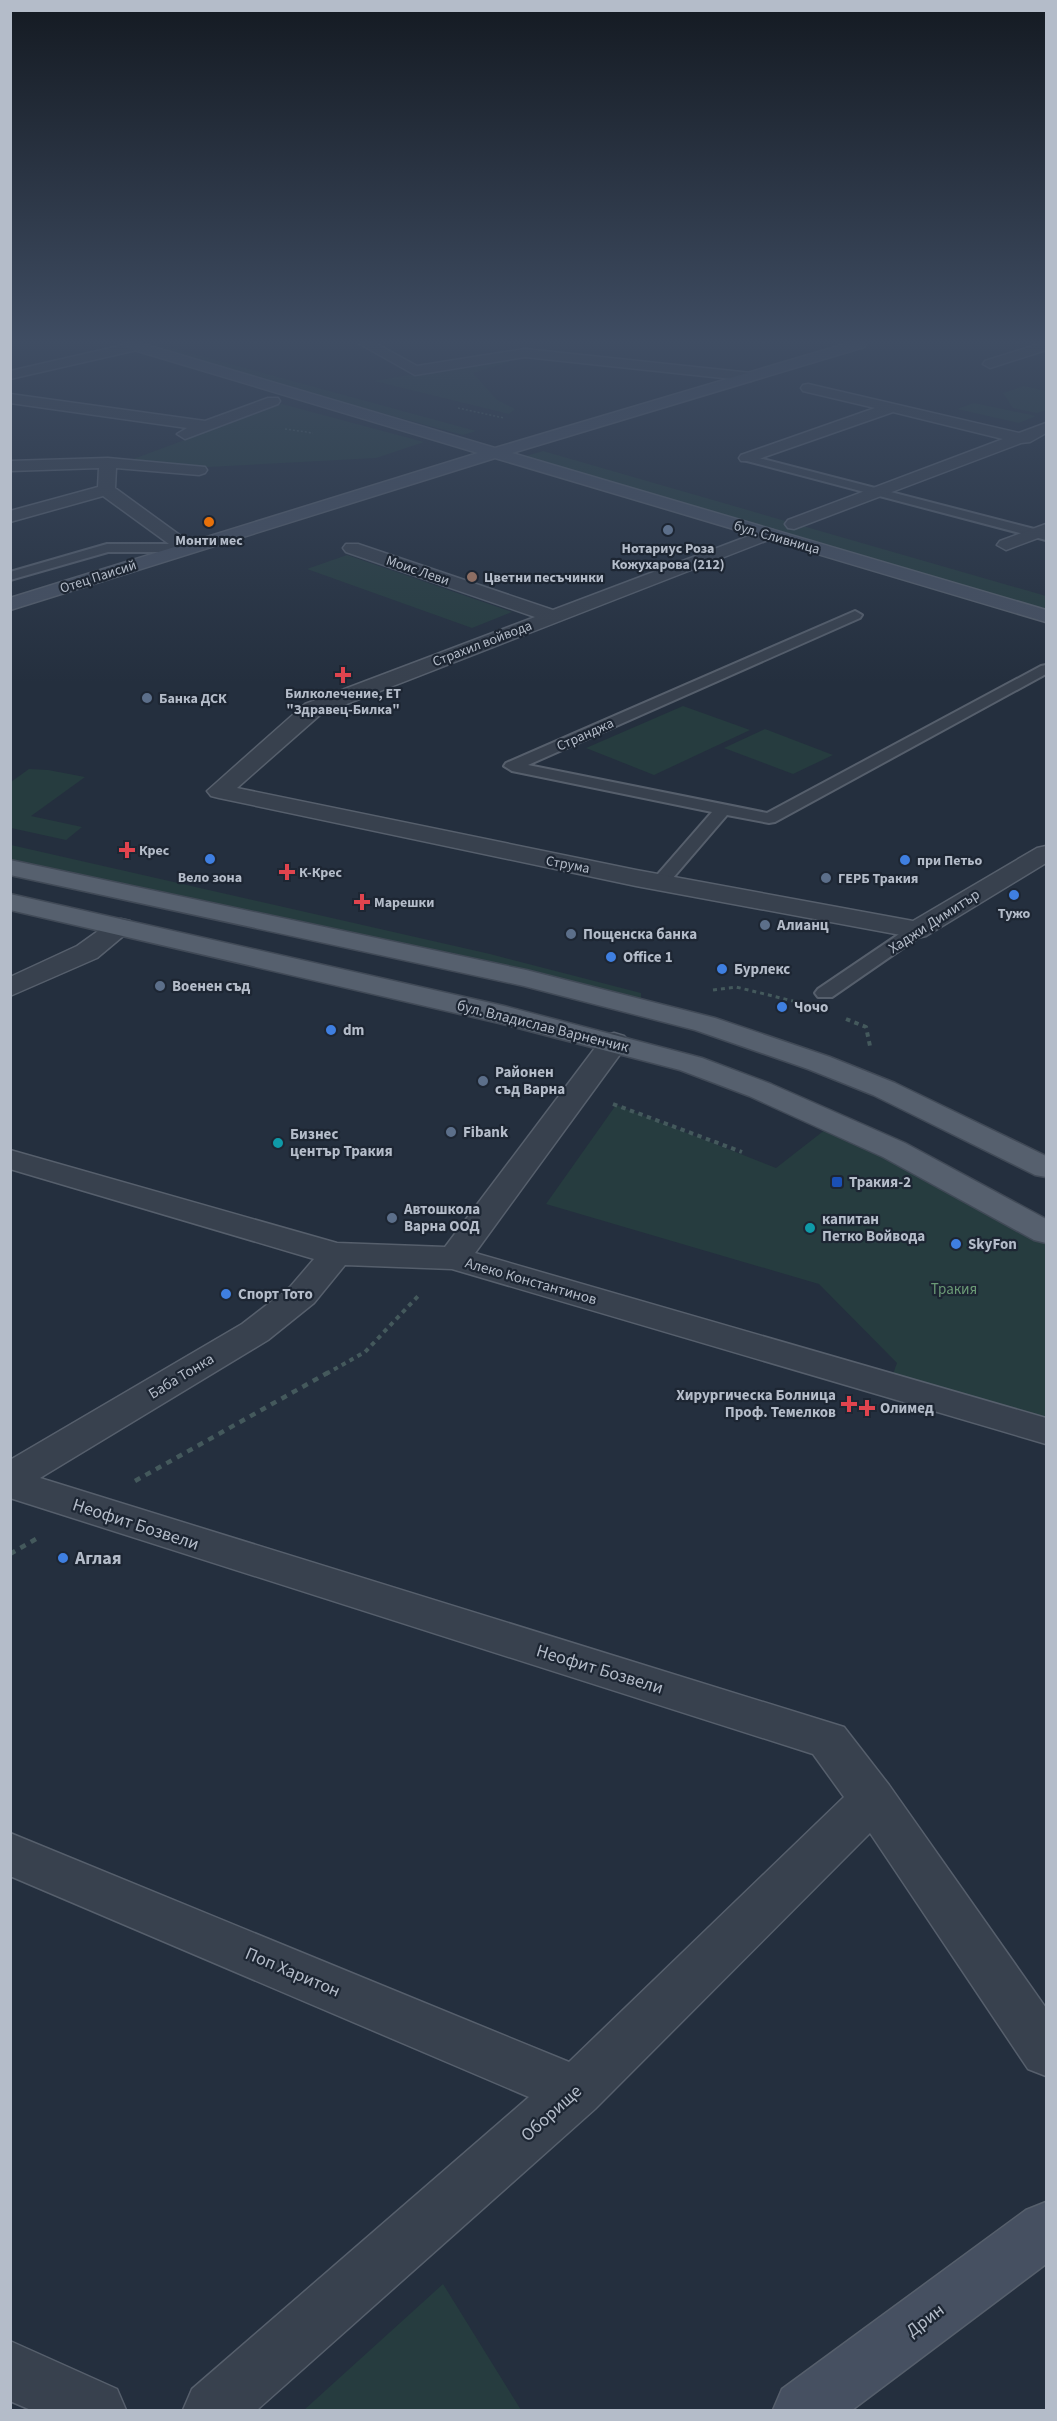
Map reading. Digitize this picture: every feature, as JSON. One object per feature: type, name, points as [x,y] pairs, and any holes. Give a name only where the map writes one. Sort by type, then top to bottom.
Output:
[{"type":"main road","name":"Отец Паисий","points":[[10,604],[481,457]]},
{"type":"main road","name":"бул. Сливница","points":[[507,457],[1047,616]]},
{"type":"main road","name":"бул. Сливница","points":[[562,457],[898,554]]},
{"type":"main road","points":[[10,867],[526,978],[705,1024],[819,1063],[884,1089],[1047,1168]]},
{"type":"main road","name":"бул. Владислав Варненчик","points":[[10,902],[614,1042],[691,1064],[771,1094],[894,1150],[1047,1233]]},
{"type":"main road","name":"Дрин","points":[[802,2410],[1047,2230]]},
{"type":"street","points":[[108,463],[124,457]]},
{"type":"street","points":[[794,524],[971,457]]},
{"type":"street","points":[[106,490],[108,463]]},
{"type":"street","points":[[10,466],[108,463],[199,470]]},
{"type":"street","points":[[106,490],[186,548]]},
{"type":"street","points":[[10,517],[106,490]]},
{"type":"street","points":[[1006,545],[1043,533]]},
{"type":"street","name":"Страхил войвода","points":[[219,791],[314,709],[767,534]]},
{"type":"street","name":"Моис Леви","points":[[352,548],[552,616]]},
{"type":"street","name":"Струма","points":[[219,791],[660,882],[917,930]]},
{"type":"street","name":"Хаджи Димитър","points":[[917,930],[1047,853]]},
{"type":"street","points":[[10,988],[87,952],[121,927]]},
{"type":"street","points":[[454,1258],[573,1094],[614,1042]]},
{"type":"street","name":"Алеко Константинов","points":[[10,1159],[336,1254],[454,1258],[1047,1431]]},
{"type":"street","name":"Баба Тонка","points":[[10,1480],[255,1332],[302,1295],[336,1254]]},
{"type":"street","name":"Неофит Бозвели","points":[[10,1480],[85,1509],[828,1740],[873,1799],[1047,2051]]},
{"type":"street","name":"Оборище","points":[[213,2410],[576,2091],[873,1799]]},
{"type":"street","name":"Поп Харитон","points":[[10,1854],[576,2091]]},
{"type":"street","points":[[10,2370],[96,2410]]},
{"type":"lane","points":[[747,458],[1043,533]]},
{"type":"lane","points":[[10,576],[107,548],[186,548]]},
{"type":"lane","name":"Странджа","points":[[855,615],[512,766],[769,818],[1047,669]]},
{"type":"lane","points":[[660,882],[723,810]]},
{"type":"lane","name":"Хаджи Димитър","points":[[825,993],[917,930]]},
{"type":"path","points":[[706,991],[736,987],[804,1005]]},
{"type":"path","points":[[836,1015],[866,1027],[871,1049]]},
{"type":"path","points":[[616,1105],[742,1152]]},
{"type":"path","points":[[10,1554],[85,1509],[365,1352],[454,1258]]},
{"type":"green space","points":[[139,457],[379,457],[208,467],[128,461]]},
{"type":"green space","points":[[564,457],[1046,596],[1046,615],[516,459]]},
{"type":"green space","points":[[347,555],[512,612],[472,628],[307,569]]},
{"type":"green space","points":[[683,706],[750,730],[654,775],[586,748]]},
{"type":"green space","points":[[765,729],[833,755],[793,774],[724,748]]},
{"type":"green space","points":[[29,769],[85,777],[31,816],[82,827],[66,840],[11,828],[11,782]]},
{"type":"green space","points":[[11,845],[490,954],[641,993],[641,999],[11,861]]},
{"type":"green space","name":"Тракия","points":[[616,1105],[776,1168],[835,1122],[1046,1233],[1046,1431],[889,1385],[897,1363],[819,1284],[546,1204]]},
{"type":"green space","points":[[443,2284],[521,2410],[304,2410]]},
{"type":"place","name":"Монти мес","points":[[209,522]]},
{"type":"place","name":"Нотариус Роза Кожухарова (212)","points":[[668,530]]},
{"type":"place","name":"Цветни песъчинки","points":[[472,577]]},
{"type":"place","name":"Билколечение, ЕТ \"Здравец-Билка\"","points":[[343,675]]},
{"type":"place","name":"Банка ДСК","points":[[147,698]]},
{"type":"place","name":"Крес","points":[[127,850]]},
{"type":"place","name":"Вело зона","points":[[210,859]]},
{"type":"place","name":"при Петьо","points":[[905,860]]},
{"type":"place","name":"К-Крес","points":[[287,872]]},
{"type":"place","name":"ГЕРБ Тракия","points":[[826,878]]},
{"type":"place","name":"Тужо","points":[[1014,895]]},
{"type":"place","name":"Марешки","points":[[362,902]]},
{"type":"place","name":"Алианц","points":[[765,925]]},
{"type":"place","name":"Пощенска банка","points":[[571,934]]},
{"type":"place","name":"Office 1","points":[[611,957]]},
{"type":"place","name":"Бурлекс","points":[[722,969]]},
{"type":"place","name":"Военен съд","points":[[160,986]]},
{"type":"place","name":"Чочо","points":[[782,1007]]},
{"type":"place","name":"dm","points":[[331,1030]]},
{"type":"place","name":"Районен съд Варна","points":[[483,1081]]},
{"type":"place","name":"Fibank","points":[[451,1132]]},
{"type":"place","name":"Бизнес център Тракия","points":[[278,1143]]},
{"type":"place","name":"Тракия-2","points":[[837,1182]]},
{"type":"place","name":"Автошкола Варна ООД","points":[[392,1218]]},
{"type":"place","name":"капитан Петко Войвода","points":[[810,1228]]},
{"type":"place","name":"SkyFon","points":[[956,1244]]},
{"type":"place","name":"Спорт Тото","points":[[226,1294]]},
{"type":"place","name":"Хирургическа Болница Проф. Темелков","points":[[849,1404]]},
{"type":"place","name":"Олимед","points":[[867,1408]]},
{"type":"place","name":"Аглая","points":[[63,1558]]}]
